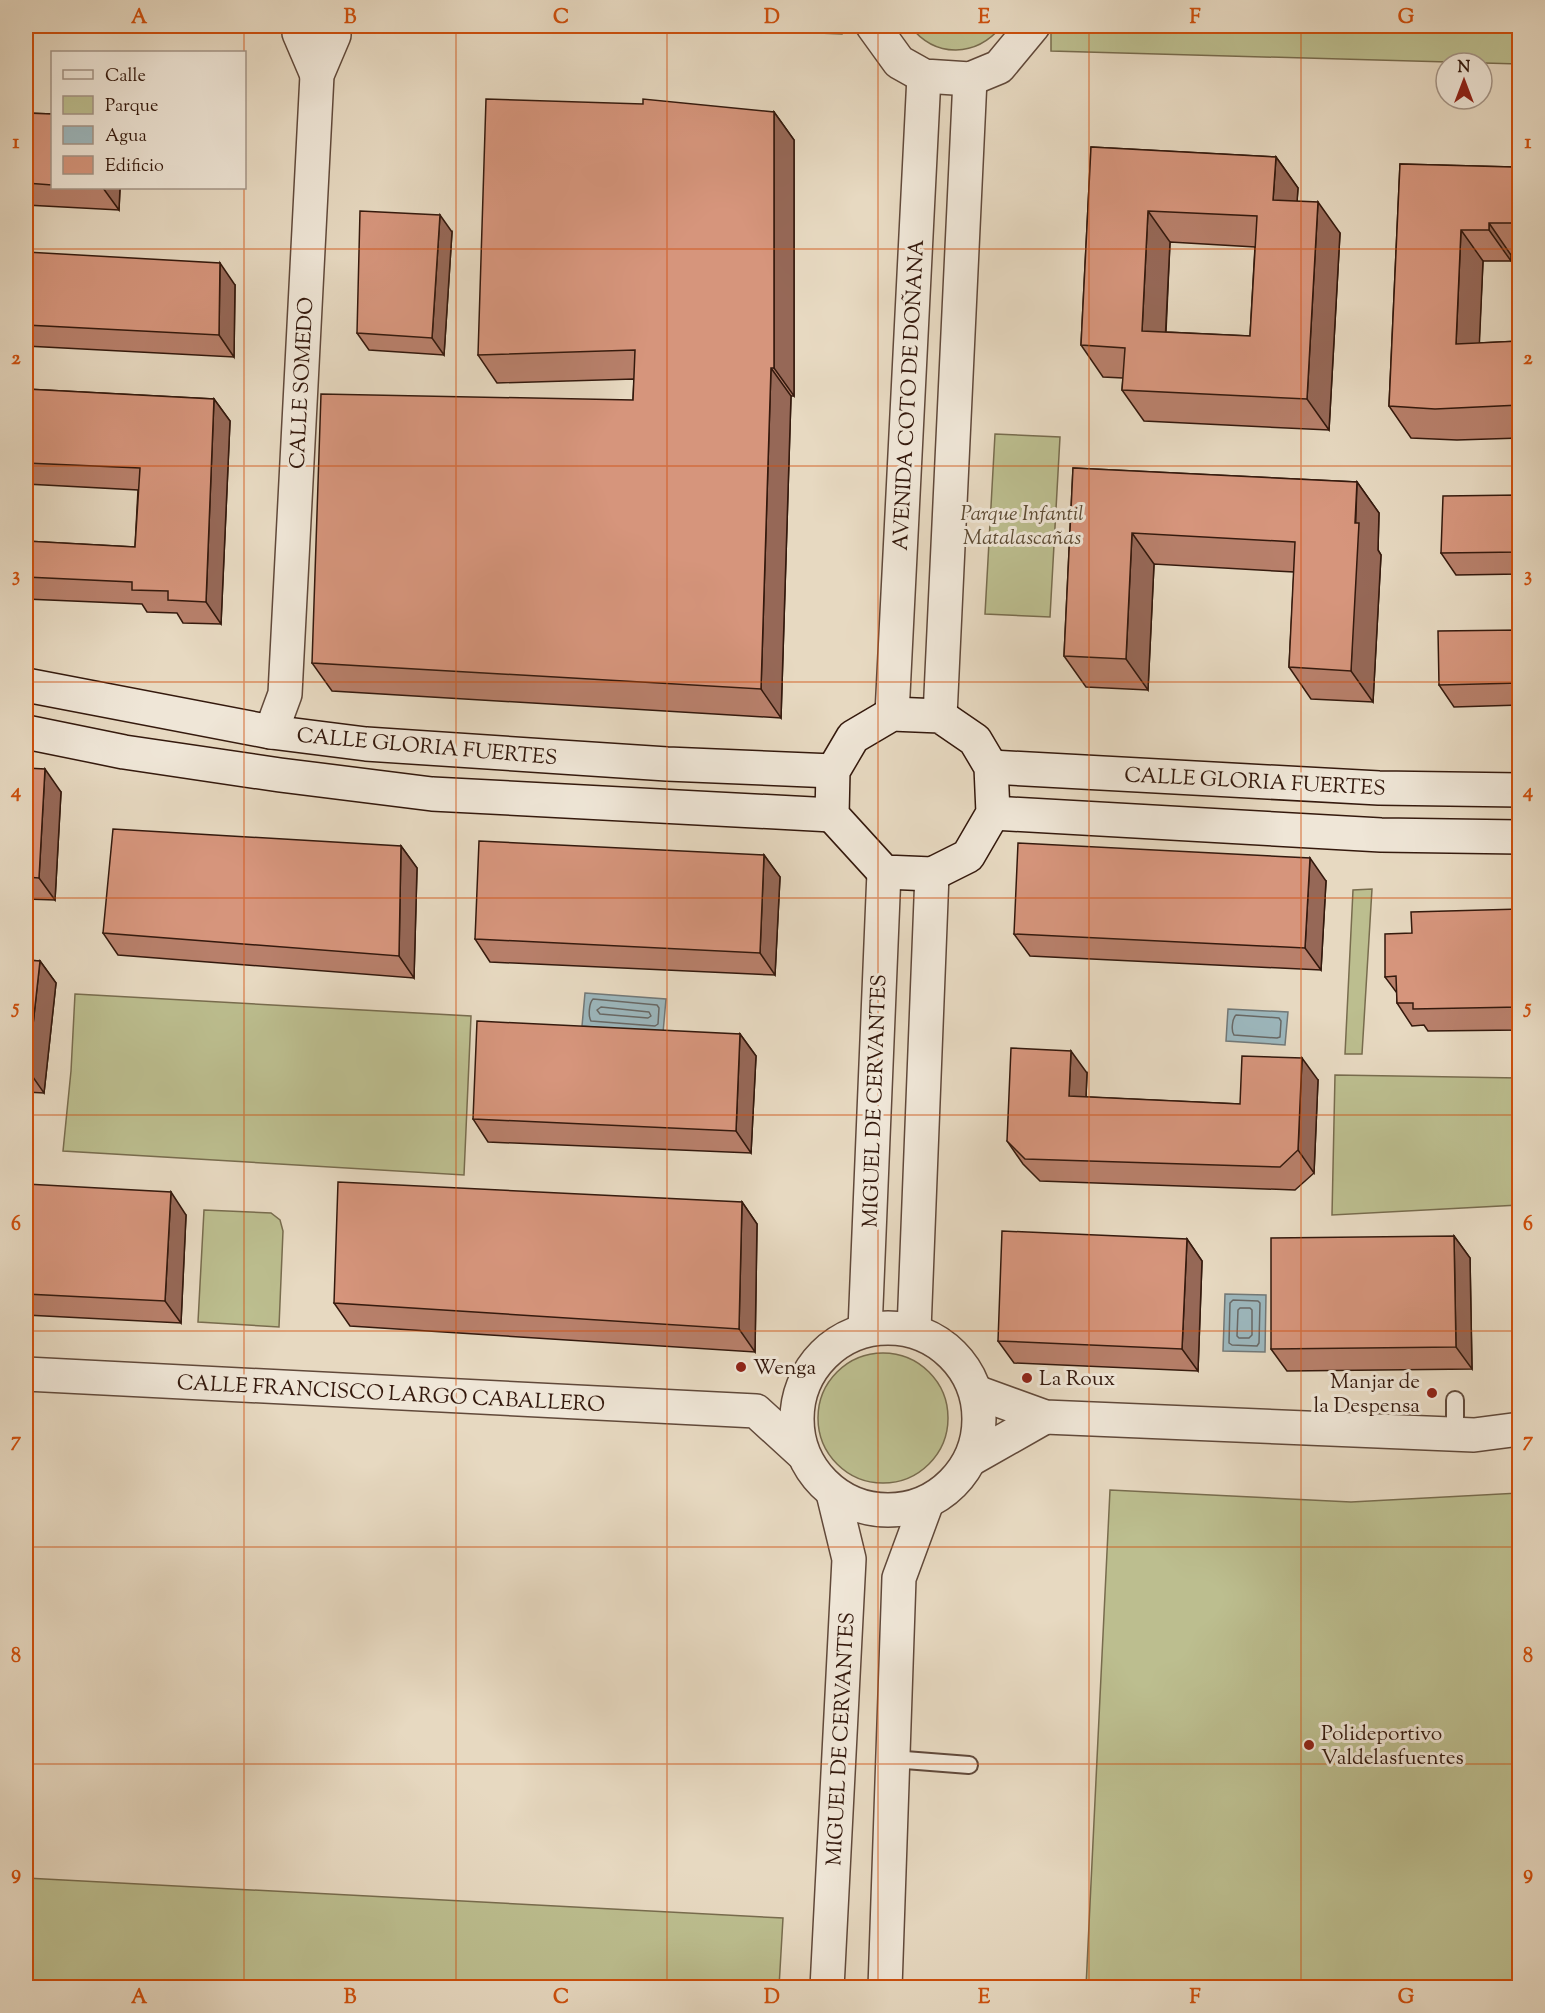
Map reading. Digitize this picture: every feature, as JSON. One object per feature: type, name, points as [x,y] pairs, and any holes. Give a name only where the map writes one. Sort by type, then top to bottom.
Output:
[{"type":"street","points":[[873,26],[899,62],[924,76],[970,79],[999,68],[1033,26]]},
{"type":"street","points":[[299,33],[316,75]]},
{"type":"street","name":"CALLE SOMEDO","points":[[272,732],[285,694],[316,75],[334,35]]},
{"type":"street","name":"AVENIDA COTO DE DOÑANA","points":[[892,714],[924,76]]},
{"type":"street","points":[[940,716],[970,79]]},
{"type":"street","name":"CALLE GLORIA FUERTES","points":[[26,685],[272,732],[366,744],[656,763],[833,771]]},
{"type":"street","points":[[285,694],[308,737]]},
{"type":"street","points":[[892,714],[940,716],[975,740],[991,767],[993,813],[968,856],[932,874],[884,872],[832,815],[833,771],[853,737],[892,714]]},
{"type":"street","name":"CALLE GLORIA FUERTES","points":[[26,732],[124,752],[432,794],[832,815]]},
{"type":"street","name":"CALLE GLORIA FUERTES","points":[[991,767],[1379,788],[1520,790]]},
{"type":"street","points":[[993,813],[1381,835],[1520,837]]},
{"type":"street","name":"MIGUEL DE CERVANTES","points":[[865,1330],[884,872]]},
{"type":"street","points":[[914,1330],[932,874]]},
{"type":"street","points":[[889,1327],[914,1330],[949,1350],[976,1392],[980,1428],[971,1459],[952,1485],[927,1502],[878,1510],[833,1493],[815,1475],[802,1454],[756,1411],[810,1370],[836,1343],[865,1330],[889,1327]]},
{"type":"street","points":[[802,1454],[796,1411],[810,1370]]},
{"type":"street","name":"CALLE FRANCISCO LARGO CABALLERO","points":[[26,1374],[756,1411]]},
{"type":"street","points":[[976,1392],[1045,1417],[1474,1435],[1520,1430]]},
{"type":"street","points":[[971,1459],[1045,1417]]},
{"type":"street","name":"MIGUEL DE CERVANTES","points":[[827,1988],[849,1560],[833,1493]]},
{"type":"street","points":[[885,1988],[899,1578],[927,1502]]},
{"type":"lane","points":[[1455,1400],[1455,1434]]},
{"type":"lane","points":[[892,1759],[969,1765]]},
{"type":"green space","points":[[646,26],[843,26],[842,34]]},
{"type":"green space","points":[[910,26],[1002,26],[980,44],[956,50],[944,49],[932,44],[920,37]]},
{"type":"green space","points":[[1051,26],[1519,26],[1519,64],[1494,63],[1494,51],[1434,51],[1434,62],[1051,51]]},
{"type":"green space","name":"Parque Infantil Matalascañas","points":[[995,434],[1060,437],[1050,617],[985,614]]},
{"type":"green space","points":[[1372,889],[1362,1054],[1345,1054],[1353,890]]},
{"type":"green space","points":[[75,994],[471,1016],[464,1175],[63,1151],[71,1071]]},
{"type":"green space","points":[[1335,1075],[1519,1078],[1519,1205],[1332,1215]]},
{"type":"green space","points":[[204,1210],[271,1213],[280,1220],[283,1231],[279,1327],[198,1322]]},
{"type":"green space","points":[[883,1353],[908,1358],[929,1372],[943,1393],[948,1418],[943,1443],[929,1464],[908,1478],[883,1483],[858,1478],[837,1464],[823,1443],[818,1418],[823,1393],[837,1372],[858,1358]]},
{"type":"green space","name":"Polideportivo Valdelasfuentes","points":[[1110,1490],[1351,1502],[1519,1493],[1519,1987],[1086,1987]]},
{"type":"green space","points":[[26,1878],[783,1918],[779,1987],[26,1987]]},
{"type":"water","points":[[585,993],[666,999],[663,1033],[582,1026]]},
{"type":"water","points":[[1228,1009],[1288,1012],[1285,1045],[1226,1041]]},
{"type":"water","points":[[1225,1294],[1266,1295],[1265,1352],[1223,1351]]},
{"type":"building","points":[[486,99],[643,104],[643,99],[774,112],[774,368],[771,368],[761,689],[312,663],[321,394],[633,400],[635,350],[478,355]]},
{"type":"building","points":[[26,113],[51,114],[51,185],[26,183]]},
{"type":"building","points":[[1091,147],[1276,157],[1273,200],[1318,202],[1307,399],[1122,390],[1125,348],[1081,345]],"holes":[[[1148,211],[1257,216],[1250,336],[1142,331]]]},
{"type":"building","points":[[1400,164],[1513,167],[1513,195],[1515,195],[1517,223],[1489,223],[1489,230],[1461,230],[1456,344],[1520,341],[1520,405],[1435,409],[1389,406]]},
{"type":"building","points":[[360,211],[440,215],[432,338],[357,333]]},
{"type":"building","points":[[26,252],[220,263],[219,335],[26,325]]},
{"type":"building","points":[[26,389],[214,399],[206,602],[168,600],[168,591],[132,590],[132,582],[26,577],[26,541],[135,547],[140,468],[26,463]]},
{"type":"building","points":[[1073,468],[1357,482],[1355,523],[1359,523],[1351,671],[1289,667],[1295,542],[1132,533],[1126,659],[1064,656]]},
{"type":"building","points":[[1520,495],[1520,552],[1441,553],[1443,496]]},
{"type":"building","points":[[1520,630],[1520,683],[1439,685],[1438,631]]},
{"type":"building","points":[[26,768],[45,769],[39,878],[26,877]]},
{"type":"building","points":[[113,829],[401,846],[399,956],[103,933]]},
{"type":"building","points":[[479,841],[764,855],[760,953],[475,939]]},
{"type":"building","points":[[1018,843],[1310,858],[1305,948],[1014,934]]},
{"type":"building","points":[[1520,909],[1520,1007],[1413,1009],[1413,1003],[1397,1003],[1396,976],[1385,977],[1385,934],[1412,933],[1411,912]]},
{"type":"building","points":[[26,960],[40,961],[28,1070],[26,1070]]},
{"type":"building","points":[[477,1021],[740,1034],[736,1131],[473,1119]]},
{"type":"building","points":[[1011,1048],[1071,1051],[1069,1096],[1240,1104],[1242,1056],[1302,1058],[1298,1150],[1280,1167],[1025,1159],[1007,1141]]},
{"type":"building","points":[[338,1182],[742,1202],[739,1329],[334,1303]]},
{"type":"building","points":[[26,1184],[171,1192],[165,1301],[26,1294]]},
{"type":"building","points":[[1002,1231],[1187,1239],[1182,1349],[998,1341]]},
{"type":"building","points":[[1454,1236],[1456,1347],[1271,1349],[1271,1238]]},
{"type":"place","name":"Wenga","points":[[741,1367]]},
{"type":"place","name":"La Roux","points":[[1027,1378]]},
{"type":"place","name":"Manjar de la Despensa","points":[[1432,1393]]},
{"type":"place","name":"Polideportivo Valdelasfuentes","points":[[1309,1745]]}]
